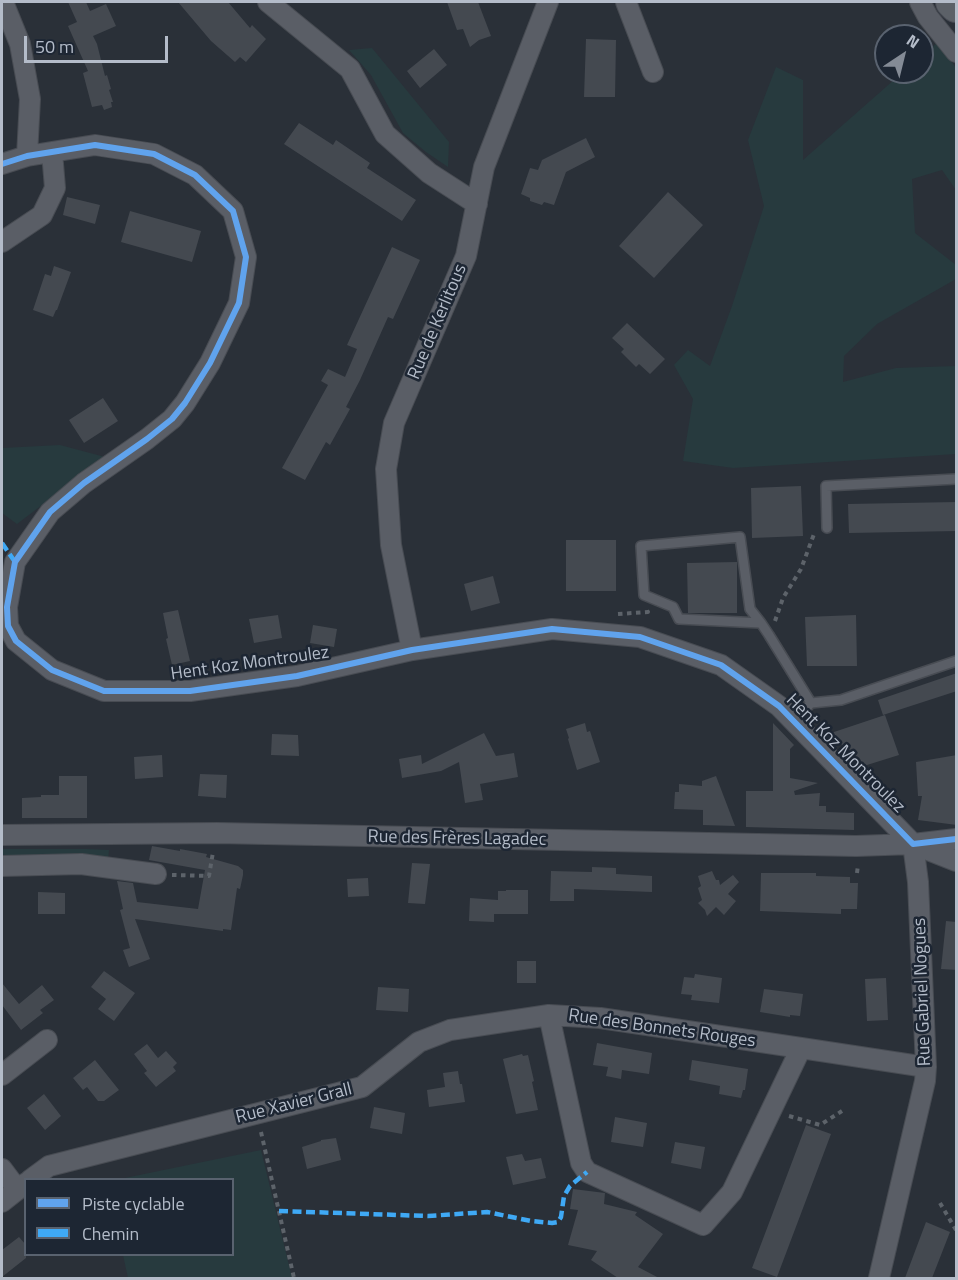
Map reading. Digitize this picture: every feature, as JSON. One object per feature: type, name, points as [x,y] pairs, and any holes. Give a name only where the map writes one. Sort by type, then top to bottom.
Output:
[{"type":"main road","points":[[952,2],[957,6]]},
{"type":"street","points":[[3,2],[20,44],[30,99],[27,156]]},
{"type":"street","points":[[268,2],[350,69],[385,134],[429,173],[477,204]]},
{"type":"street","name":"Rue de Kerlitous","points":[[412,650],[391,545],[386,470],[394,423],[466,256],[484,167],[548,2]]},
{"type":"street","points":[[626,2],[653,72]]},
{"type":"street","points":[[920,2],[928,17],[957,52]]},
{"type":"street","name":"Hent Koz Montroulez","points":[[2,164],[27,156],[95,146],[154,154],[195,175],[233,211],[246,256],[239,303],[210,363],[185,403],[172,419],[84,483],[50,512],[15,562],[7,607],[8,626],[16,640],[52,670],[104,691],[190,691],[297,676],[412,650],[552,629],[640,637],[721,665],[778,706],[913,844]]},
{"type":"street","points":[[2,242],[42,215],[55,188],[52,152]]},
{"type":"street","name":"Rue des Frères Lagadec","points":[[2,835],[217,833],[835,846],[913,844],[957,839]]},
{"type":"street","points":[[913,844],[957,861]]},
{"type":"street","name":"Rue Gabriel Nogues","points":[[879,1278],[925,1081],[918,882],[913,844]]},
{"type":"street","points":[[2,866],[81,864],[156,874]]},
{"type":"street","name":"Rue des Bonnets Rouges","points":[[801,1048],[732,1192],[703,1225],[587,1172],[581,1163],[549,1015],[600,1018],[801,1048],[926,1067]]},
{"type":"street","name":"Rue Xavier Grall","points":[[32,1178],[49,1166],[362,1087],[419,1042],[450,1030],[549,1015]]},
{"type":"street","points":[[2,1075],[47,1040]]},
{"type":"street","points":[[2,1169],[24,1184]]},
{"type":"street","name":"Rue Xavier Grall","points":[[2,1202],[24,1184]]},
{"type":"lane","points":[[827,528],[826,486],[957,479]]},
{"type":"lane","points":[[761,623],[679,619],[673,607],[644,595],[641,546],[740,537],[750,609],[761,623],[769,635],[811,702]]},
{"type":"lane","points":[[794,722],[811,702],[841,700],[957,662]]},
{"type":"path","points":[[769,635],[783,598],[801,569],[814,534],[827,528]]},
{"type":"path","points":[[156,874],[209,876],[217,833]]},
{"type":"path","points":[[857,873],[859,864]]},
{"type":"path","points":[[771,1110],[820,1125],[842,1111]]},
{"type":"path","points":[[257,1113],[294,1278]]},
{"type":"path","points":[[940,1203],[957,1230]]},
{"type":"green space","points":[[938,42],[956,68],[956,190],[942,170],[912,179],[915,233],[956,265],[956,279],[877,324],[844,356],[843,382],[896,368],[956,366],[956,454],[733,468],[683,461],[693,399],[674,365],[688,350],[710,366],[732,306],[764,206],[748,140],[776,67],[803,80],[803,160],[889,84],[934,84],[934,46]]},
{"type":"green space","points":[[372,48],[449,142],[448,167],[403,133],[371,75],[349,50]]},
{"type":"green space","points":[[60,445],[105,457],[17,524],[2,513],[2,448]]},
{"type":"green space","points":[[2,849],[109,850],[108,861],[2,858]]},
{"type":"green space","points":[[261,1150],[292,1278],[128,1278],[123,1256],[234,1256],[234,1178],[125,1178]]},
{"type":"building","points":[[68,2],[86,2],[90,11],[106,4],[116,26],[93,36],[111,89],[109,90],[113,102],[111,102],[112,107],[104,110],[102,105],[92,107],[83,73],[88,71],[68,26],[77,22]]},
{"type":"building","points":[[178,2],[228,2],[250,28],[252,25],[266,39],[246,62],[240,57],[235,62],[211,41]]},
{"type":"building","points":[[447,2],[478,2],[491,36],[479,40],[470,47],[463,29],[457,30]]},
{"type":"building","points":[[586,39],[616,40],[615,97],[584,97]]},
{"type":"building","points":[[434,49],[447,65],[420,88],[407,71]]},
{"type":"building","points":[[299,123],[333,145],[336,140],[370,163],[367,168],[416,200],[402,221],[284,144]]},
{"type":"building","points":[[586,138],[595,157],[566,172],[554,205],[544,202],[542,205],[530,201],[530,198],[521,194],[530,168],[538,170],[542,160]]},
{"type":"building","points":[[668,192],[703,225],[654,278],[619,246]]},
{"type":"building","points":[[67,197],[100,205],[95,224],[63,215]]},
{"type":"building","points":[[130,211],[201,231],[192,262],[121,242]]},
{"type":"building","points":[[392,247],[420,260],[393,319],[388,317],[346,407],[350,409],[330,445],[326,442],[305,480],[282,468],[328,385],[321,381],[328,369],[345,377],[357,349],[347,345]]},
{"type":"building","points":[[54,266],[71,272],[53,317],[33,310],[45,274],[51,276]]},
{"type":"building","points":[[627,323],[665,359],[650,374],[639,364],[636,367],[621,352],[624,349],[612,338]]},
{"type":"building","points":[[103,398],[118,421],[84,443],[69,420]]},
{"type":"building","points":[[801,486],[803,536],[752,538],[751,488]]},
{"type":"building","points":[[957,502],[957,531],[849,533],[848,504]]},
{"type":"building","points":[[566,540],[616,540],[616,591],[566,591]]},
{"type":"building","points":[[737,562],[737,613],[688,613],[687,563]]},
{"type":"building","points":[[493,576],[500,603],[471,611],[464,584]]},
{"type":"building","points":[[178,610],[190,661],[172,665],[163,613]]},
{"type":"building","points":[[278,615],[282,638],[254,643],[249,619]]},
{"type":"building","points":[[856,615],[857,666],[807,666],[805,617]]},
{"type":"building","points":[[313,625],[337,629],[334,647],[310,643]]},
{"type":"building","points":[[957,673],[957,691],[883,715],[878,700]]},
{"type":"building","points":[[885,715],[899,755],[867,765],[864,769],[831,733]]},
{"type":"building","points":[[585,723],[600,762],[577,770],[566,729]]},
{"type":"building","points":[[773,723],[794,745],[790,749],[790,778],[818,783],[794,791],[795,795],[820,793],[819,806],[826,806],[826,812],[854,813],[854,830],[746,827],[746,791],[773,791]]},
{"type":"building","points":[[484,733],[496,756],[514,753],[518,777],[480,784],[483,800],[465,803],[459,762],[441,771],[402,778],[399,759],[421,755],[422,764]]},
{"type":"building","points":[[272,734],[298,735],[299,756],[271,755]]},
{"type":"building","points":[[162,755],[163,777],[135,779],[134,757]]},
{"type":"building","points":[[957,755],[957,825],[918,820],[922,796],[918,796],[916,762]]},
{"type":"building","points":[[200,774],[227,775],[226,798],[198,796]]},
{"type":"building","points":[[59,776],[87,776],[87,818],[22,818],[22,798],[59,795]]},
{"type":"building","points":[[716,776],[735,826],[703,825],[703,810],[674,809],[675,792],[679,792],[679,784],[702,786],[702,781]]},
{"type":"building","points":[[152,846],[207,854],[206,857],[238,866],[243,870],[243,875],[240,889],[237,888],[231,930],[223,929],[223,931],[135,919],[150,959],[129,967],[123,950],[130,948],[120,910],[123,909],[117,881],[133,883],[137,902],[198,909],[205,870],[149,860]]},
{"type":"building","points":[[412,863],[430,864],[425,904],[408,903]]},
{"type":"building","points":[[592,867],[616,868],[616,874],[652,876],[652,892],[574,889],[574,901],[550,901],[551,871],[592,872]]},
{"type":"building","points":[[712,871],[720,885],[733,875],[739,882],[728,894],[736,901],[724,915],[716,907],[707,916],[698,903],[702,900],[698,888],[701,886],[698,876]]},
{"type":"building","points":[[761,873],[816,873],[816,876],[850,877],[850,883],[858,883],[857,909],[841,909],[841,914],[760,911]]},
{"type":"building","points":[[368,878],[369,896],[348,897],[347,879]]},
{"type":"building","points":[[528,890],[528,914],[494,914],[494,922],[469,921],[470,898],[498,900],[498,891]]},
{"type":"building","points":[[38,892],[65,893],[65,914],[38,914]]},
{"type":"building","points":[[946,921],[957,922],[957,970],[941,969]]},
{"type":"building","points":[[517,961],[536,961],[536,983],[517,983]]},
{"type":"building","points":[[104,971],[135,993],[114,1021],[98,1009],[106,999],[91,987]]},
{"type":"building","points":[[695,974],[722,978],[719,1003],[691,1000],[692,995],[681,994],[684,977],[694,978]]},
{"type":"building","points":[[886,978],[888,1020],[867,1021],[865,979]]},
{"type":"building","points":[[2,983],[19,1004],[42,985],[54,1000],[40,1010],[43,1013],[21,1030],[2,1005]]},
{"type":"building","points":[[378,987],[409,989],[408,1012],[376,1010]]},
{"type":"building","points":[[764,989],[803,994],[800,1016],[790,1015],[790,1017],[760,1012]]},
{"type":"building","points":[[597,1043],[652,1053],[649,1074],[622,1070],[621,1079],[606,1076],[608,1067],[593,1065]]},
{"type":"building","points":[[147,1044],[158,1058],[166,1051],[177,1063],[173,1067],[176,1071],[156,1087],[144,1073],[147,1071],[134,1054]]},
{"type":"building","points":[[522,1054],[523,1056],[528,1055],[538,1110],[516,1114],[503,1059]]},
{"type":"building","points":[[95,1060],[119,1090],[104,1101],[98,1101],[87,1087],[83,1090],[73,1078]]},
{"type":"building","points":[[692,1060],[748,1069],[745,1090],[741,1098],[719,1094],[720,1086],[689,1080]]},
{"type":"building","points":[[458,1071],[465,1102],[429,1107],[427,1090],[445,1087],[443,1073]]},
{"type":"building","points":[[44,1094],[61,1116],[45,1130],[27,1108]]},
{"type":"building","points":[[374,1107],[405,1113],[402,1134],[370,1128]]},
{"type":"building","points":[[615,1117],[647,1123],[643,1147],[611,1142]]},
{"type":"building","points":[[806,1125],[831,1134],[777,1277],[752,1268]]},
{"type":"building","points":[[336,1138],[341,1160],[307,1169],[302,1147],[321,1140]]},
{"type":"building","points":[[675,1142],[705,1147],[701,1169],[671,1163]]},
{"type":"building","points":[[522,1154],[525,1161],[541,1158],[546,1178],[513,1185],[506,1157]]},
{"type":"building","points":[[573,1189],[605,1193],[604,1204],[637,1212],[635,1215],[663,1234],[638,1267],[659,1278],[618,1278],[591,1260],[597,1251],[568,1245],[578,1210],[570,1209]]},
{"type":"building","points":[[926,1222],[950,1232],[932,1278],[905,1278]]},
{"type":"building","points":[[19,1237],[24,1243],[26,1258],[2,1277],[2,1250]]},
{"type":"marked path","points":[[2,543],[15,562]]},
{"type":"marked path","points":[[279,1211],[428,1216],[487,1212],[552,1223],[558,1222],[561,1217],[564,1196],[570,1186],[587,1172]]},
{"type":"cycle path","points":[[2,164],[27,156],[95,145],[154,154],[195,175],[233,211],[246,257],[239,303],[210,363],[185,403],[172,419],[84,483],[50,512],[15,562],[7,607],[8,626],[16,641],[52,670],[104,691],[190,691],[297,676],[412,650],[552,629],[640,637],[721,665],[779,706],[913,844],[956,839]]}]
